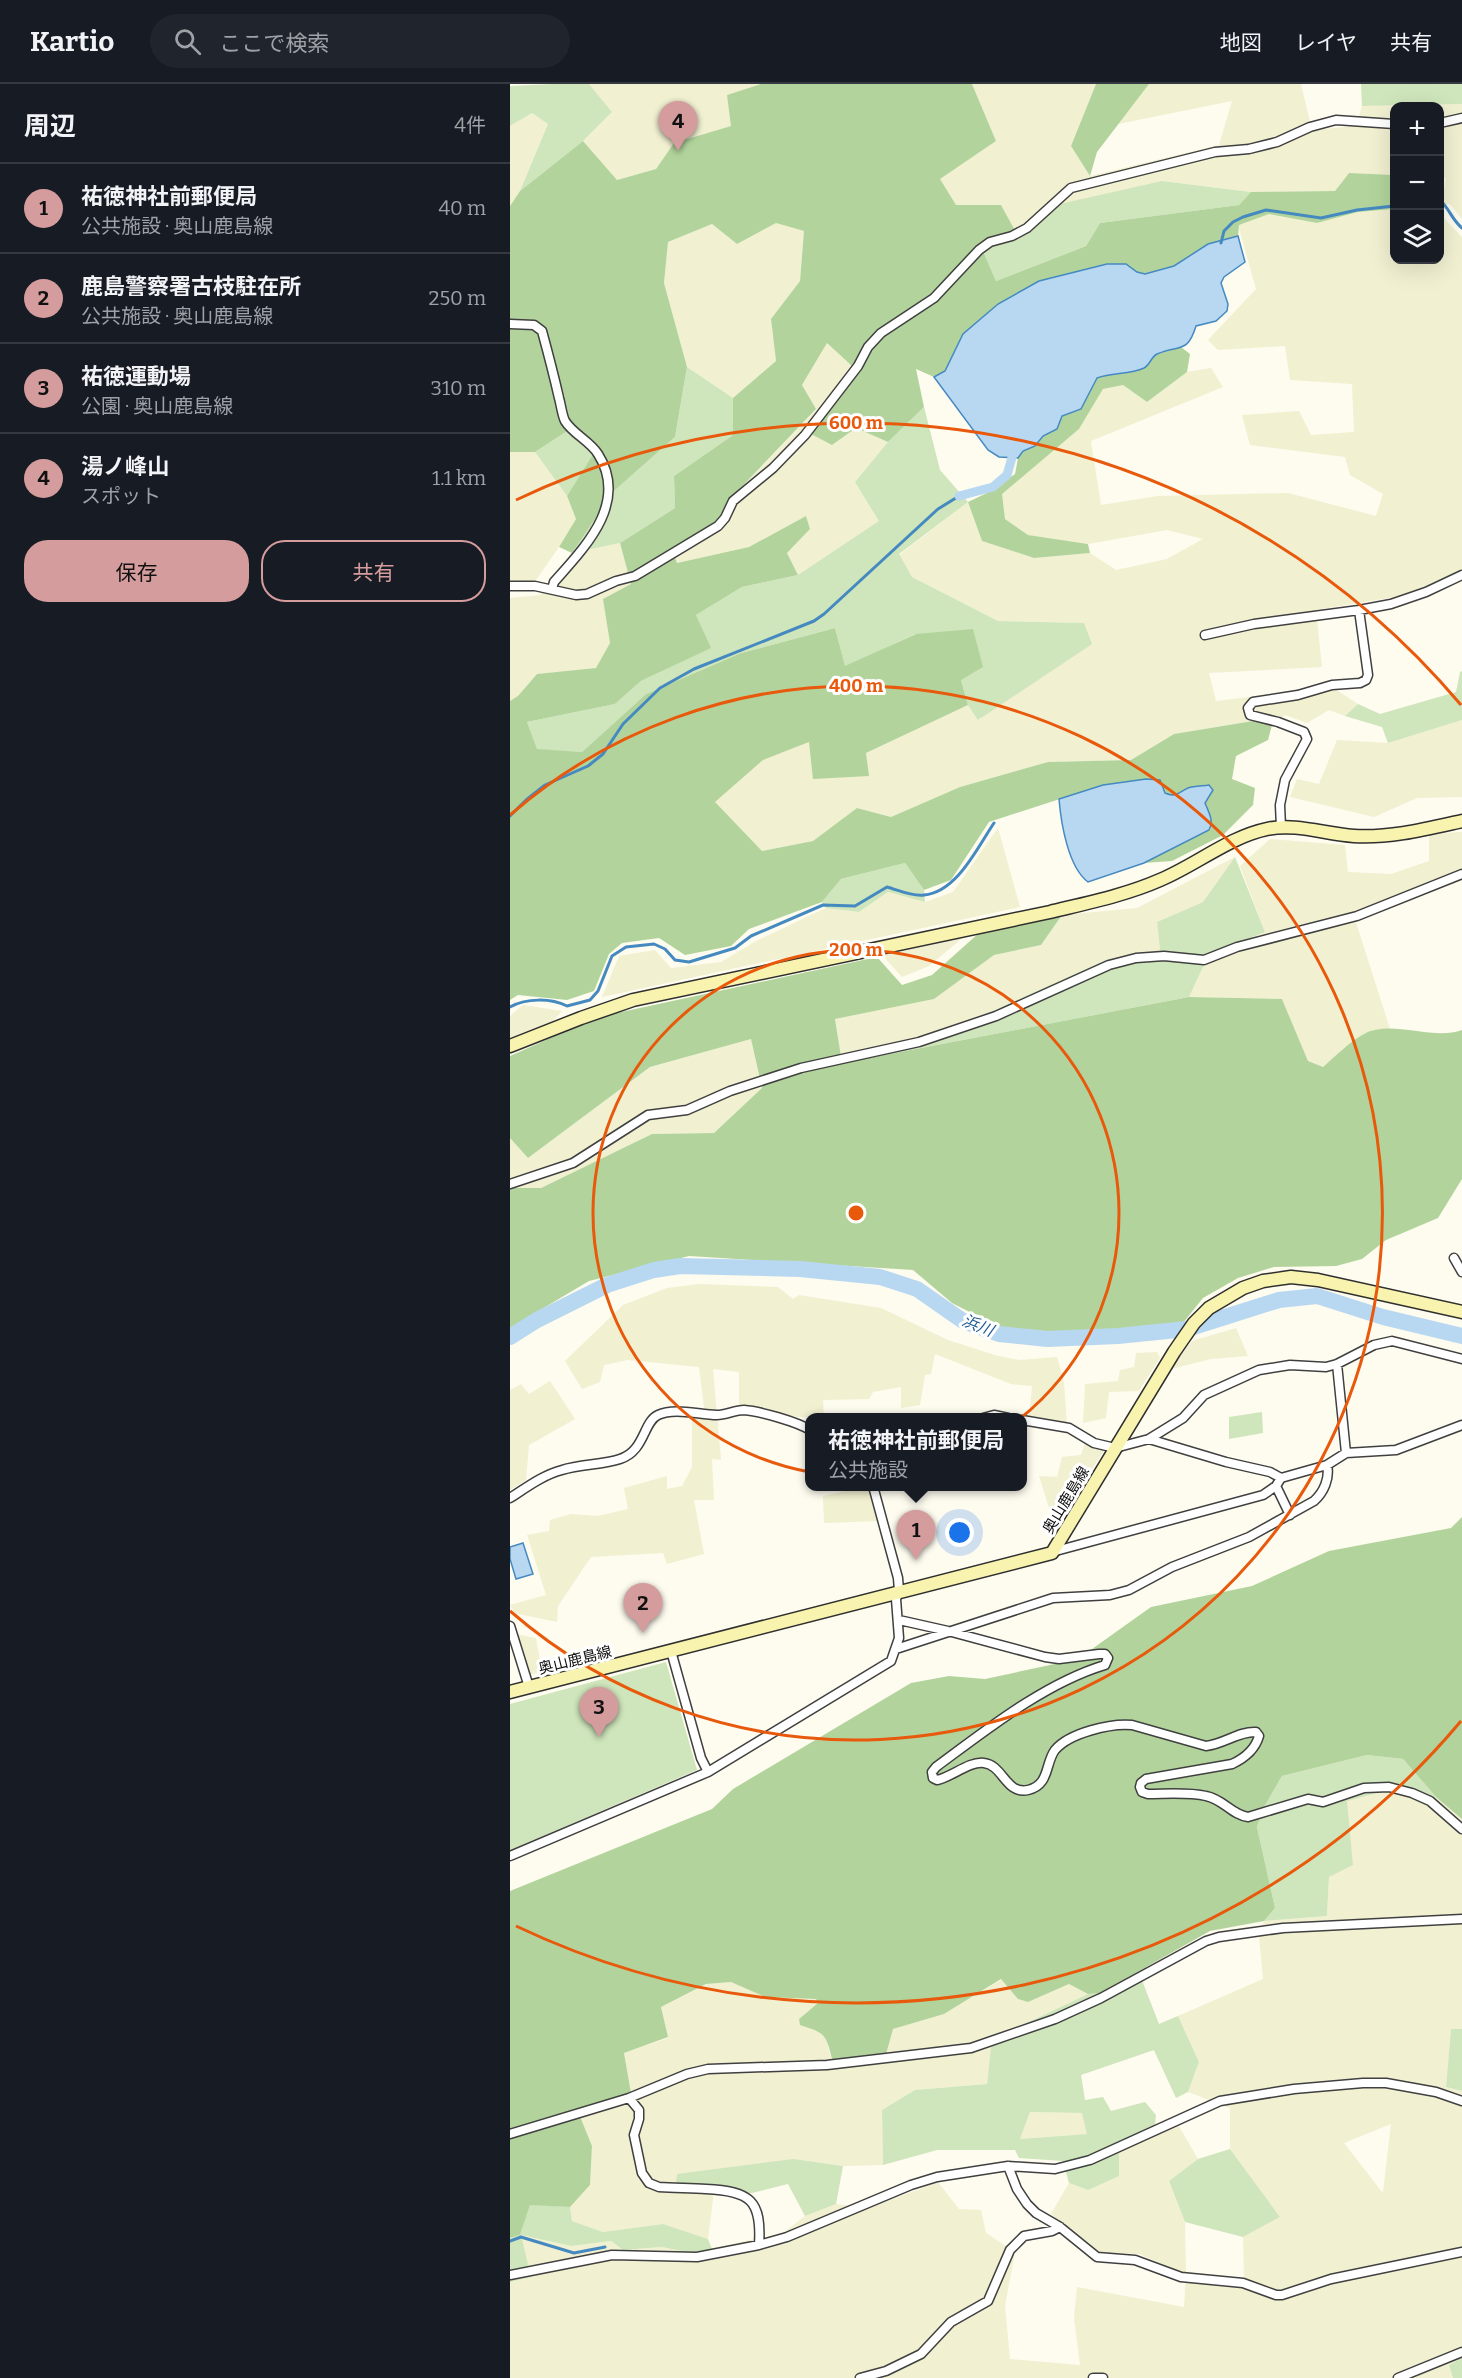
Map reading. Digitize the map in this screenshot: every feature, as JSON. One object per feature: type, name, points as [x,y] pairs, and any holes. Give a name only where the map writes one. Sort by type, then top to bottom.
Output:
[{"type":"main road","points":[[510,1046],[581,1017],[633,1000],[1050,912],[1105,898],[1158,881],[1248,835],[1281,827],[1306,828],[1351,836],[1382,836],[1410,833],[1462,821]]},
{"type":"main road","name":"奥山鹿島線","points":[[510,1692],[1052,1552],[1194,1323],[1224,1297],[1243,1288],[1263,1281],[1291,1278],[1318,1280],[1462,1312]]},
{"type":"street","points":[[1444,122],[1462,118]]},
{"type":"street","points":[[510,586],[552,589],[576,595],[587,594],[616,581],[635,576],[718,526],[725,518],[733,501],[773,468],[805,435],[858,366],[868,347],[881,333],[934,298],[979,250],[990,242],[1012,236],[1027,228],[1071,188],[1215,152],[1249,149],[1276,142],[1310,127],[1336,120],[1390,124]]},
{"type":"street","points":[[510,324],[534,325],[542,331],[565,420],[596,451],[604,466],[607,479],[606,503],[601,523],[585,548],[554,582],[552,589]]},
{"type":"street","points":[[1205,634],[1254,624],[1391,604],[1462,575]]},
{"type":"street","points":[[1281,827],[1280,805],[1285,780],[1307,738],[1304,732],[1278,722],[1255,718],[1250,715],[1248,708],[1252,702],[1260,700],[1298,695],[1332,685],[1359,683],[1366,680],[1368,675],[1359,610]]},
{"type":"street","points":[[510,1184],[573,1163],[648,1115],[687,1110],[730,1091],[801,1068],[919,1042],[996,1016],[1109,965],[1136,958],[1164,956],[1203,960],[1237,947],[1357,916],[1462,874]]},
{"type":"street","points":[[1454,1258],[1462,1272]]},
{"type":"street","points":[[1027,1421],[1069,1428],[1094,1443],[1115,1448],[1149,1439],[1183,1418],[1204,1395],[1259,1370],[1278,1366],[1337,1364],[1374,1345],[1392,1341],[1462,1359]]},
{"type":"street","points":[[1337,1364],[1346,1453]]},
{"type":"street","points":[[510,1498],[544,1476],[564,1469],[621,1459],[632,1453],[642,1442],[652,1420],[658,1415],[673,1412],[719,1415],[744,1410],[805,1427]]},
{"type":"street","points":[[1052,1552],[1263,1495],[1278,1482],[1327,1465],[1346,1453],[1396,1450],[1462,1425]]},
{"type":"street","points":[[1149,1439],[1269,1472],[1278,1482],[1290,1515]]},
{"type":"street","points":[[896,1649],[1053,1598],[1110,1595],[1129,1590],[1172,1567],[1249,1537],[1314,1501],[1321,1495],[1328,1478],[1327,1465]]},
{"type":"street","points":[[510,1856],[708,1772],[891,1661],[899,1638],[896,1599],[899,1592],[874,1491]]},
{"type":"street","points":[[899,1620],[1045,1657],[1059,1659],[1100,1653],[1105,1654],[1108,1661],[1105,1665],[1082,1672],[1005,1717],[936,1767],[932,1772],[933,1778],[937,1780],[978,1763],[986,1763],[993,1766],[1012,1787],[1020,1791],[1030,1790],[1041,1783],[1047,1774],[1053,1752],[1063,1743],[1100,1728],[1120,1724],[1132,1725],[1206,1746],[1219,1745],[1249,1731],[1256,1732],[1259,1736],[1257,1743],[1244,1758],[1232,1764],[1146,1779],[1141,1783],[1142,1792],[1206,1795],[1220,1801],[1239,1816],[1248,1817],[1308,1799],[1323,1802],[1364,1788],[1389,1787],[1430,1801],[1462,1829]]},
{"type":"street","points":[[510,1626],[529,1688]]},
{"type":"street","points":[[671,1651],[701,1758],[708,1772]]},
{"type":"street","points":[[510,2134],[629,2098],[687,2074],[708,2069],[827,2065],[960,2049],[990,2043],[1055,2019],[1101,1998],[1206,1941],[1233,1933],[1347,1924],[1462,1919]]},
{"type":"street","points":[[510,2275],[612,2255],[697,2257],[788,2238],[911,2185],[964,2172],[1008,2166],[1054,2169],[1090,2160],[1220,2101],[1294,2089],[1363,2083],[1386,2083],[1436,2092],[1462,2101]]},
{"type":"street","points":[[629,2098],[639,2110],[634,2135],[642,2173],[649,2183],[659,2187],[731,2190],[745,2195],[755,2207],[760,2224],[759,2245]]},
{"type":"street","points":[[1008,2166],[1017,2189],[1027,2204],[1097,2257],[1135,2260],[1181,2277],[1243,2283],[1276,2295],[1331,2279],[1462,2252]]},
{"type":"street","points":[[860,2378],[886,2371],[921,2354],[951,2322],[988,2301],[1010,2250],[1024,2236],[1052,2231],[1060,2227]]},
{"type":"street","points":[[1398,2378],[1462,2352]]},
{"type":"street","points":[[1093,2378],[1103,2378]]},
{"type":"green space","points":[[589,84],[761,84],[727,95],[732,126],[674,143],[656,169],[617,180],[583,141],[612,112]]},
{"type":"green space","points":[[589,84],[612,112],[583,141],[520,191],[548,124],[532,113],[510,126],[510,86]]},
{"type":"green space","points":[[761,84],[972,84],[996,141],[940,179],[956,205],[1001,205],[1018,236],[983,251],[996,281],[1086,246],[1100,223],[1239,205],[1251,192],[1335,191],[1349,173],[1390,175],[1390,209],[1358,212],[1317,223],[1269,214],[1239,225],[1238,236],[1208,244],[1174,266],[1144,274],[1126,264],[998,304],[963,334],[945,371],[934,377],[916,369],[924,407],[888,442],[856,428],[832,445],[811,434],[852,366],[827,343],[802,385],[816,409],[733,496],[723,526],[672,550],[677,563],[749,547],[806,516],[810,529],[787,553],[798,575],[742,587],[696,615],[711,648],[641,681],[615,704],[527,722],[537,749],[582,752],[646,694],[741,653],[835,628],[845,666],[916,634],[973,629],[983,667],[961,680],[968,705],[866,753],[869,776],[813,779],[809,742],[763,760],[715,802],[762,851],[813,841],[857,808],[891,817],[960,787],[1048,762],[1131,760],[1174,734],[1253,721],[1272,725],[1268,740],[1236,756],[1232,779],[1255,788],[1253,805],[1223,835],[1172,861],[1144,863],[1209,830],[1211,818],[1209,812],[1189,788],[1172,796],[1103,785],[989,822],[951,880],[924,890],[905,863],[841,879],[822,902],[749,929],[731,946],[685,955],[659,938],[622,943],[609,954],[594,991],[567,1000],[518,995],[510,1000],[510,701],[518,696],[537,674],[596,668],[610,643],[603,599],[631,584],[620,543],[675,508],[674,476],[733,435],[733,398],[776,361],[771,319],[800,281],[804,231],[776,223],[737,244],[712,224],[668,242],[664,283],[687,367],[675,437],[614,491],[572,553],[559,547],[576,519],[567,496],[593,454],[569,430],[535,452],[510,452],[510,206],[520,191],[583,141],[617,180],[656,169],[674,143],[731,126],[727,95]]},
{"type":"green space","points":[[972,84],[1096,84],[1071,146],[1090,176],[1219,145],[1232,101],[1118,124],[1149,84],[1301,84],[1312,130],[1356,126],[1362,106],[1390,105],[1390,175],[1349,173],[1335,191],[1251,192],[1162,181],[1018,236],[1001,206],[956,205],[939,179],[996,141]]},
{"type":"green space","points":[[1096,84],[1149,84],[1097,152],[1090,176],[1071,146]]},
{"type":"green space","points":[[1361,84],[1462,84],[1462,104],[1390,102],[1390,105],[1362,106]]},
{"type":"green space","points":[[1444,104],[1462,104],[1462,219],[1450,204],[1444,205],[1446,178],[1444,178]]},
{"type":"green space","points":[[532,113],[548,124],[520,191],[510,206],[510,126]]},
{"type":"green space","points":[[1162,181],[1251,192],[1239,205],[1100,223],[1086,246],[996,281],[983,251],[1019,236],[1060,204]]},
{"type":"green space","points":[[1390,209],[1390,264],[1444,264],[1444,218],[1462,237],[1462,574],[1413,594],[1316,610],[1322,667],[1209,673],[1216,701],[1332,687],[1358,704],[1345,716],[1329,710],[1307,723],[1285,715],[1272,725],[1253,721],[1174,734],[1131,760],[1048,762],[960,787],[891,817],[857,808],[813,841],[762,851],[714,802],[763,760],[809,742],[868,776],[866,753],[968,705],[979,720],[1083,623],[998,621],[912,577],[899,555],[968,502],[982,541],[1034,558],[1090,553],[1116,570],[1167,559],[1203,539],[1167,530],[1088,544],[1028,535],[1005,519],[1001,493],[1079,429],[1103,389],[1123,385],[1147,402],[1187,372],[1211,368],[1223,387],[1091,441],[1101,505],[1158,496],[1288,493],[1376,516],[1383,494],[1350,475],[1345,457],[1250,445],[1242,415],[1299,411],[1311,435],[1354,432],[1352,384],[1290,380],[1285,346],[1218,350],[1208,340],[1256,289],[1238,225],[1269,214],[1317,223],[1358,212]]},
{"type":"green space","points":[[776,223],[804,231],[800,281],[771,320],[776,361],[733,398],[687,367],[664,283],[668,242],[712,224],[737,244]]},
{"type":"green space","points":[[827,343],[852,366],[832,445],[856,428],[888,442],[855,482],[880,521],[798,575],[787,553],[810,529],[806,516],[749,547],[677,563],[671,550],[733,496],[816,410],[802,385]]},
{"type":"green space","points":[[1181,347],[1190,354],[1187,372],[1147,402],[1123,385],[1103,389],[1079,429],[1002,494],[1005,519],[1028,535],[1088,544],[1090,553],[1034,558],[982,541],[968,502],[989,492],[1015,474],[1022,451],[1035,446],[1043,436],[1057,429],[1062,416],[1081,409],[1097,378],[1110,373],[1126,373],[1155,355]]},
{"type":"green space","points":[[687,367],[733,398],[733,435],[674,476],[675,508],[620,543],[572,553],[614,491],[675,437]]},
{"type":"green space","points":[[924,407],[940,470],[968,502],[899,554],[912,577],[998,621],[1084,623],[1092,644],[978,720],[968,705],[961,680],[915,634],[845,667],[835,628],[741,653],[646,694],[582,752],[537,750],[527,722],[615,704],[641,681],[710,648],[696,615],[742,587],[798,575],[879,521],[855,482],[888,442]]},
{"type":"green space","points":[[569,430],[593,454],[567,496],[535,452]]},
{"type":"green space","points":[[510,452],[535,452],[567,496],[576,519],[536,580],[510,583]]},
{"type":"green space","points":[[620,543],[631,584],[604,599],[610,643],[596,669],[537,674],[518,697],[510,701],[510,598],[540,595],[572,553]]},
{"type":"green space","points":[[1462,671],[1462,720],[1388,743],[1382,727],[1345,716],[1358,704],[1380,714],[1456,692]]},
{"type":"green space","points":[[1462,720],[1462,797],[1417,798],[1374,817],[1290,797],[1297,779],[1319,784],[1337,740],[1388,743]]},
{"type":"green space","points":[[998,828],[1020,907],[602,997],[619,956],[655,950],[671,968],[721,962],[756,941],[826,908],[859,912],[888,892],[925,902],[953,892]]},
{"type":"green space","points":[[1462,832],[1462,869],[1454,876],[1353,913],[1390,1029],[1365,1033],[1323,1067],[1308,1061],[1282,999],[1189,997],[1209,954],[1265,932],[1240,866],[1270,839],[1345,845],[1348,872],[1391,874],[1429,861],[1429,834]]},
{"type":"green space","points":[[1235,857],[1203,902],[1157,922],[1160,950],[1108,959],[970,1021],[842,1063],[835,1019],[933,999],[994,955],[1041,945],[1062,915],[1137,908]]},
{"type":"green space","points":[[1235,857],[1265,932],[1209,954],[1189,997],[842,1063],[970,1021],[1108,959],[1160,950],[1157,922],[1203,902]]},
{"type":"green space","points":[[905,863],[924,890],[925,902],[888,892],[859,912],[826,908],[822,902],[841,879]]},
{"type":"green space","points":[[1062,915],[1041,945],[994,955],[934,999],[835,1019],[842,1063],[1189,997],[1282,999],[1308,1061],[1323,1067],[1353,1041],[1375,1030],[1399,1029],[1451,1033],[1462,1030],[1462,1179],[1438,1218],[1386,1240],[1362,1259],[1336,1266],[1274,1267],[1238,1278],[1203,1298],[1183,1323],[1079,1334],[999,1327],[952,1303],[913,1270],[689,1256],[589,1281],[510,1328],[510,1188],[541,1188],[652,1134],[714,1133],[762,1088],[751,1039],[650,1067],[528,1158],[510,1138],[510,1056],[598,1017],[877,957],[902,985],[932,975],[979,933]]},
{"type":"green space","points":[[966,935],[929,966],[902,977],[882,955]]},
{"type":"green space","points":[[523,1005],[562,1011],[553,1021],[510,1038],[510,1016]]},
{"type":"green space","points":[[751,1039],[762,1088],[714,1133],[652,1134],[541,1188],[510,1188],[510,1138],[528,1158],[650,1067]]},
{"type":"green space","points":[[699,1284],[778,1287],[793,1299],[799,1295],[881,1308],[948,1340],[998,1356],[1020,1360],[1057,1357],[1064,1383],[1067,1424],[1029,1419],[1032,1386],[1011,1384],[935,1354],[931,1374],[925,1375],[920,1405],[901,1408],[901,1387],[873,1392],[869,1399],[823,1400],[824,1413],[805,1413],[805,1417],[739,1405],[739,1372],[713,1369],[721,1460],[712,1459],[714,1500],[694,1500],[704,1554],[667,1564],[663,1553],[591,1557],[558,1606],[557,1622],[514,1613],[510,1605],[546,1595],[527,1535],[549,1531],[550,1520],[571,1514],[598,1516],[628,1509],[624,1488],[667,1476],[667,1489],[682,1486],[692,1467],[692,1416],[705,1415],[699,1367],[628,1360],[604,1365],[600,1382],[582,1389],[565,1361],[623,1305],[667,1288]]},
{"type":"green space","points":[[1236,1328],[1248,1356],[1211,1359],[1171,1369],[1192,1341]]},
{"type":"green space","points":[[1157,1352],[1160,1358],[1139,1391],[1109,1392],[1106,1418],[1083,1423],[1085,1384],[1118,1381],[1120,1370],[1134,1367],[1136,1353]]},
{"type":"green space","points":[[550,1381],[575,1419],[529,1445],[526,1480],[510,1490],[510,1390],[521,1384],[529,1394]]},
{"type":"green space","points":[[1262,1412],[1263,1433],[1229,1439],[1229,1417]]},
{"type":"green space","points":[[1085,1443],[1105,1449],[1066,1509],[1051,1514],[1039,1476],[1057,1477],[1062,1457],[1081,1455]]},
{"type":"green space","points":[[845,1491],[871,1491],[880,1521],[824,1523],[823,1496]]},
{"type":"green space","points":[[1462,1517],[1462,1819],[1437,1798],[1403,1759],[1367,1755],[1282,1776],[1263,1809],[1257,1827],[1275,1908],[1264,1921],[1210,1931],[1100,1993],[1088,1994],[1069,1984],[1028,2002],[1018,1999],[1001,1979],[944,2014],[893,2029],[886,2054],[832,2059],[826,2039],[815,2030],[800,2025],[799,2019],[818,2003],[816,1999],[765,1997],[731,1982],[706,1984],[661,2007],[668,2037],[624,2053],[631,2093],[577,2109],[592,2146],[590,2185],[570,2207],[530,2205],[520,2235],[510,2238],[510,1891],[712,1809],[733,1789],[911,1683],[949,1676],[985,1679],[1078,1659],[1151,1607],[1252,1586],[1329,1551],[1451,1528]]},
{"type":"green space","points":[[516,1634],[536,1638],[542,1672],[527,1675]]},
{"type":"green space","points":[[666,1662],[697,1770],[510,1850],[510,1704]]},
{"type":"green space","points":[[1367,1755],[1403,1759],[1437,1798],[1400,1787],[1347,1801],[1353,1865],[1329,1877],[1327,1916],[1264,1921],[1275,1908],[1257,1827],[1263,1809],[1282,1776]]},
{"type":"green space","points":[[1400,1787],[1437,1798],[1462,1819],[1462,2029],[1451,2029],[1446,2087],[1462,2091],[1462,2358],[1449,2365],[1453,2378],[510,2378],[510,2282],[531,2277],[520,2235],[571,2246],[611,2241],[623,2250],[662,2247],[690,2253],[783,2233],[805,2216],[836,2204],[869,2208],[938,2182],[959,2209],[981,2210],[986,2233],[1015,2252],[1005,2306],[1010,2359],[1080,2365],[1074,2318],[1077,2287],[1184,2307],[1186,2274],[1244,2279],[1243,2237],[1280,2217],[1230,2149],[1230,2108],[1188,2092],[1199,2062],[1178,2016],[1263,1979],[1259,1936],[1264,1921],[1327,1916],[1329,1877],[1353,1864],[1346,1801]],"holes":[[[1391,2124],[1383,2192],[1344,2143]]]},
{"type":"green space","points":[[1146,1965],[1143,1983],[1159,2024],[1178,2016],[1199,2062],[1188,2092],[1176,2098],[1154,2050],[1081,2075],[1085,2100],[1103,2097],[1111,2111],[1145,2102],[1156,2115],[1154,2134],[1119,2150],[1119,2176],[1088,2190],[1069,2183],[1063,2161],[1019,2158],[1015,2150],[937,2150],[883,2165],[882,2110],[915,2090],[987,2084],[992,2039],[1088,1994],[1100,1993]],"holes":[[[1030,2112],[1082,2113],[1087,2134],[1020,2139]]]},
{"type":"green space","points":[[1002,1979],[1018,1999],[1028,2002],[1069,1984],[1088,1994],[993,2038],[987,2084],[915,2090],[882,2110],[883,2165],[843,2166],[794,2159],[714,2192],[708,2239],[663,2224],[603,2232],[572,2221],[570,2207],[590,2185],[592,2146],[577,2109],[631,2093],[624,2053],[668,2038],[661,2007],[707,1984],[731,1982],[765,1997],[816,1999],[818,2003],[799,2019],[820,2031],[827,2041],[831,2059],[893,2029],[944,2014]]},
{"type":"green space","points":[[1451,2029],[1462,2029],[1462,2091],[1446,2087]]},
{"type":"green space","points":[[1030,2112],[1083,2113],[1088,2134],[1020,2139]]},
{"type":"green space","points":[[1177,2123],[1198,2159],[1169,2181],[1185,2222],[1186,2274],[1139,2254],[1097,2253],[1051,2214],[1069,2183],[1088,2190],[1119,2150]]},
{"type":"green space","points":[[1230,2149],[1280,2217],[1243,2237],[1185,2222],[1169,2181],[1198,2159]]},
{"type":"green space","points":[[794,2159],[843,2166],[836,2204],[805,2216],[788,2184],[752,2193],[675,2192],[677,2174]]},
{"type":"green space","points":[[530,2204],[570,2207],[572,2221],[603,2232],[663,2224],[708,2239],[712,2249],[690,2253],[662,2247],[623,2250],[611,2241],[571,2246],[521,2235],[531,2277],[510,2282],[510,2238],[520,2235]]},
{"type":"green space","points":[[1462,2358],[1462,2378],[1453,2378],[1449,2365]]},
{"type":"water","points":[[1238,236],[1245,262],[1224,277],[1221,283],[1228,304],[1227,311],[1216,321],[1196,326],[1186,345],[1157,354],[1144,368],[1097,378],[1081,409],[1062,416],[1057,429],[1043,436],[1035,446],[1023,451],[1018,458],[999,457],[988,450],[934,377],[945,371],[963,334],[998,304],[1039,281],[1107,264],[1126,264],[1137,272],[1145,274],[1174,266],[1208,244]]},
{"type":"water","points":[[1146,779],[1160,780],[1165,793],[1172,795],[1190,787],[1209,785],[1213,790],[1205,803],[1211,820],[1209,830],[1144,863],[1088,882],[1075,866],[1067,844],[1059,799],[1103,785]]},
{"type":"water","points":[[523,1543],[533,1574],[516,1579],[510,1559],[510,1547]]},
{"type":"waterway","points":[[1444,205],[1462,228]]},
{"type":"waterway","points":[[1221,243],[1224,231],[1233,222],[1266,210],[1321,218],[1357,210],[1390,206]]},
{"type":"waterway","points":[[959,496],[993,487],[1007,475],[1015,447]]},
{"type":"waterway","points":[[510,816],[545,785],[588,766],[603,754],[623,724],[660,688],[694,669],[814,621],[824,614],[938,509],[959,496]]},
{"type":"waterway","points":[[510,1007],[538,1000],[567,1006],[590,1000],[598,991],[612,956],[626,947],[654,944],[665,949],[675,960],[689,962],[735,948],[751,936],[823,905],[855,906],[887,887],[915,895],[936,892],[946,886],[965,867],[994,823]]},
{"type":"waterway","name":"浜川","points":[[510,1337],[537,1320],[607,1285],[654,1270],[680,1266],[800,1269],[880,1277],[917,1289],[963,1321],[999,1334],[1047,1339],[1118,1336],[1187,1329],[1279,1300],[1317,1296],[1383,1317],[1462,1336]]},
{"type":"waterway","points":[[510,2241],[521,2237],[574,2253],[605,2247]]},
{"type":"place","name":"湯ノ峰山","points":[[678,151]]},
{"type":"place","name":"祐徳神社前郵便局","points":[[916,1560]]},
{"type":"place","name":"鹿島警察署古枝駐在所","points":[[643,1633]]},
{"type":"place","name":"祐徳運動場","points":[[599,1737]]}]
